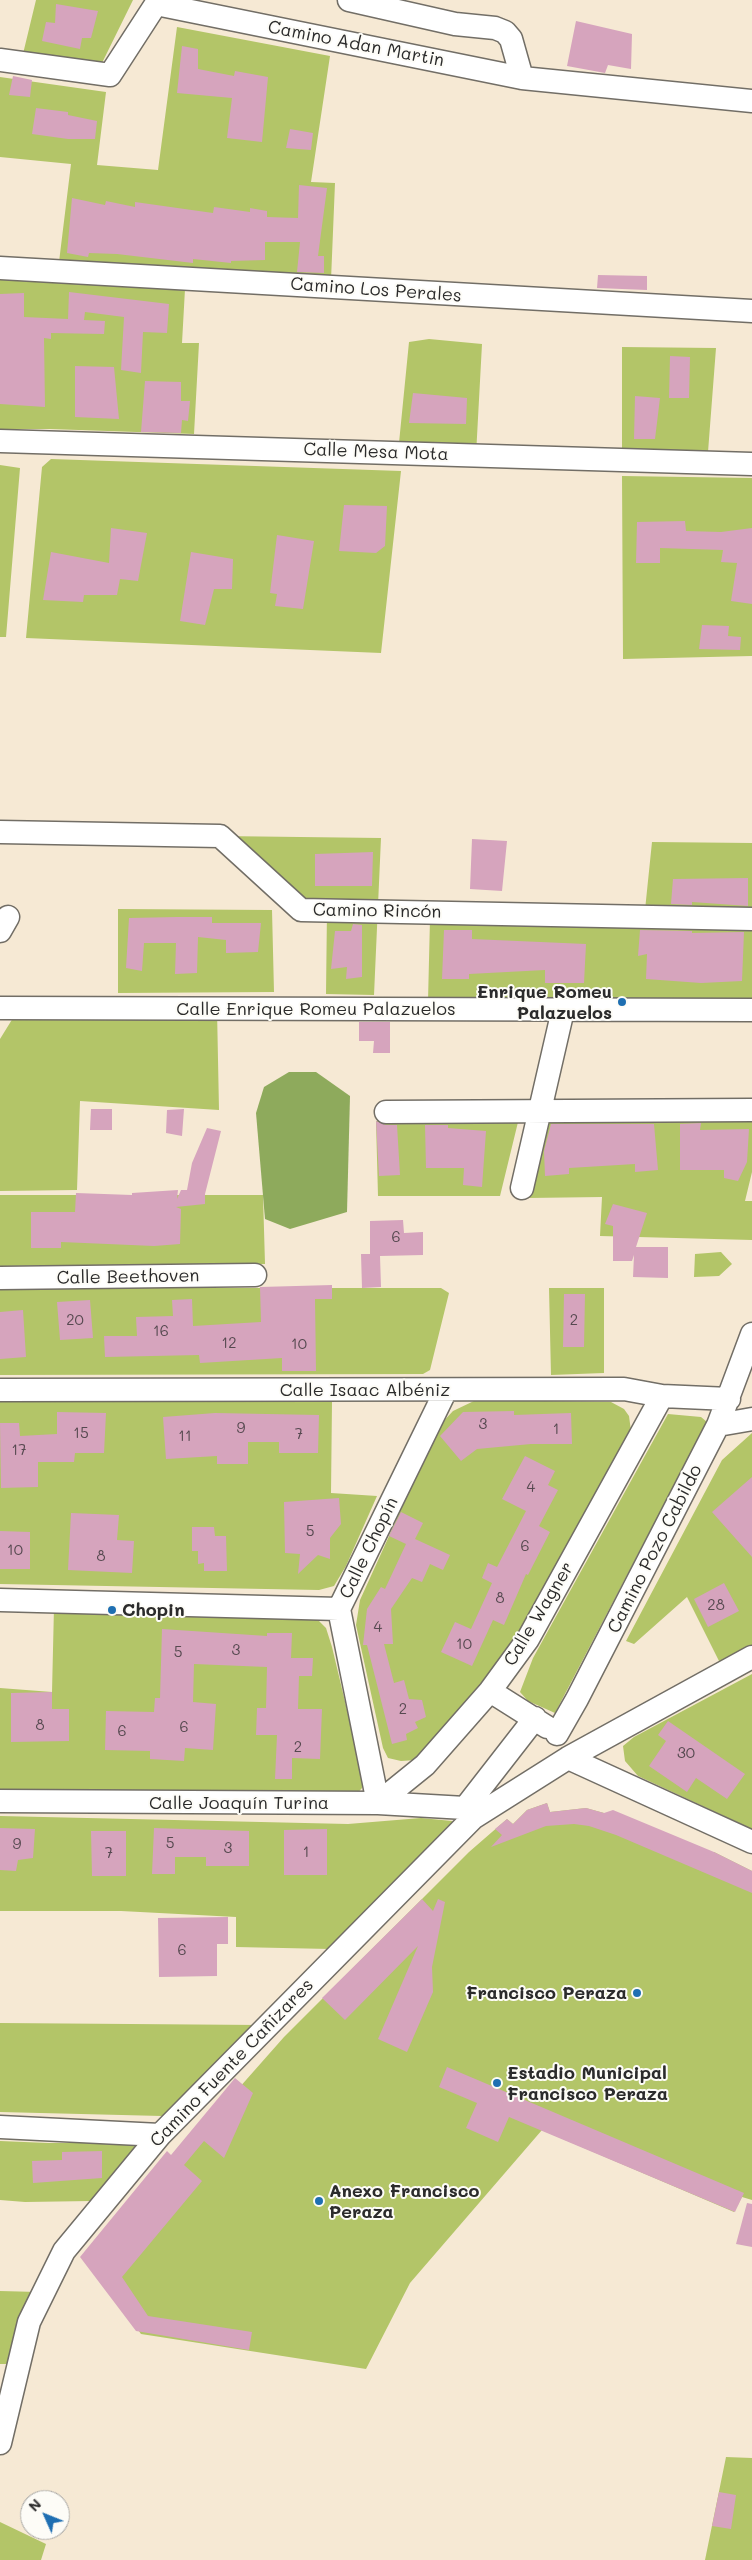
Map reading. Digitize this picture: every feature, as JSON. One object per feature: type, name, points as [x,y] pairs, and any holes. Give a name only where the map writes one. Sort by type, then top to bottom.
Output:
[{"type":"street","points":[[349,0],[454,24],[495,28],[505,32],[511,39],[522,78]]},
{"type":"street","name":"Camino Adan Martin","points":[[0,60],[110,75],[156,4],[522,78],[752,101]]},
{"type":"street","name":"Camino Los Perales","points":[[0,268],[752,311]]},
{"type":"street","name":"Calle Mesa Mota","points":[[0,441],[752,464]]},
{"type":"street","name":"Camino Rincón","points":[[0,832],[220,836],[301,910],[752,919]]},
{"type":"street","name":"Calle Enrique Romeu Palazuelos","points":[[0,1008],[752,1010]]},
{"type":"street","points":[[522,1188],[564,1010]]},
{"type":"street","points":[[386,1112],[752,1110]]},
{"type":"street","name":"Calle Beethoven","points":[[0,1278],[255,1275]]},
{"type":"street","name":"Camino Pozo Cabildo","points":[[557,1734],[577,1699],[718,1425],[752,1334]]},
{"type":"street","name":"Calle Isaac Albéniz","points":[[0,1390],[624,1390],[662,1396],[729,1399]]},
{"type":"street","name":"Calle Chopín","points":[[378,1803],[339,1609],[446,1390]]},
{"type":"street","name":"Calle Wagner","points":[[378,1803],[425,1765],[490,1691],[528,1639],[662,1396]]},
{"type":"street","points":[[718,1425],[752,1419]]},
{"type":"street","points":[[0,1600],[339,1609]]},
{"type":"street","name":"Camino Fuente Cañizares","points":[[0,2443],[8,2380],[29,2322],[64,2251],[160,2135],[469,1813],[752,1657]]},
{"type":"street","points":[[490,1691],[535,1718],[557,1734],[568,1758],[752,1842]]},
{"type":"street","points":[[469,1813],[535,1718]]},
{"type":"street","name":"Calle Joaquín Turina","points":[[0,1801],[378,1803],[469,1813]]},
{"type":"street","points":[[0,2127],[160,2135]]},
{"type":"green space","points":[[36,0],[133,0],[102,63],[22,58]]},
{"type":"green space","points":[[177,27],[330,56],[311,182],[335,183],[331,280],[59,262],[71,164],[0,157],[0,77],[106,92],[97,165],[158,170]]},
{"type":"green space","points":[[0,279],[185,289],[182,343],[199,343],[194,434],[0,429]]},
{"type":"green space","points":[[429,339],[482,344],[476,455],[398,453],[409,342]]},
{"type":"green space","points":[[622,347],[716,348],[708,452],[622,451]]},
{"type":"green space","points":[[51,459],[401,471],[381,653],[26,638],[42,467]]},
{"type":"green space","points":[[0,465],[20,468],[6,637],[0,637]]},
{"type":"green space","points":[[622,476],[752,478],[752,656],[623,659]]},
{"type":"green space","points":[[220,836],[381,838],[374,995],[326,994],[327,910],[301,910]]},
{"type":"green space","points":[[652,842],[752,843],[752,912],[645,910]]},
{"type":"green space","points":[[118,909],[272,910],[274,992],[118,993]]},
{"type":"green space","points":[[430,919],[752,925],[752,1002],[428,1001]]},
{"type":"green space","points":[[217,1009],[219,1110],[80,1101],[77,1190],[0,1191],[0,1039],[13,1018]]},
{"type":"green space","points":[[289,1072],[316,1072],[350,1096],[347,1212],[290,1229],[265,1219],[256,1113],[264,1087]]},
{"type":"green space","points":[[752,1117],[752,1172],[745,1201],[752,1201],[752,1240],[600,1236],[602,1197],[527,1198],[547,1119]]},
{"type":"green space","points":[[519,1118],[500,1196],[378,1196],[376,1121]]},
{"type":"green space","points":[[0,1195],[263,1195],[265,1264],[0,1266]]},
{"type":"green space","points":[[721,1252],[732,1264],[719,1276],[694,1277],[695,1254]]},
{"type":"green space","points":[[0,1288],[441,1288],[449,1293],[430,1370],[423,1374],[0,1375]]},
{"type":"green space","points":[[549,1288],[604,1288],[604,1373],[551,1375]]},
{"type":"green space","points":[[0,1398],[332,1402],[331,1493],[377,1496],[346,1566],[334,1586],[319,1590],[0,1584]]},
{"type":"green space","points":[[476,1400],[611,1402],[624,1409],[629,1416],[631,1431],[517,1641],[431,1746],[416,1760],[401,1761],[388,1758],[383,1748],[356,1625],[360,1600],[439,1426],[453,1411]]},
{"type":"green space","points":[[668,1414],[701,1417],[707,1422],[555,1713],[528,1701],[520,1692],[533,1658]]},
{"type":"green space","points":[[752,1433],[752,1648],[721,1665],[687,1597],[634,1644],[626,1641],[722,1460]]},
{"type":"green space","points":[[54,1607],[302,1616],[319,1621],[326,1628],[332,1647],[363,1777],[362,1788],[355,1796],[0,1794],[0,1688],[52,1692]]},
{"type":"green space","points":[[752,1674],[752,1829],[638,1776],[625,1761],[623,1746],[634,1737]]},
{"type":"green space","name":"Estadio Municipal Francisco Peraza","points":[[547,1803],[550,1812],[586,1808],[604,1813],[710,1853],[714,1852],[752,1871],[752,2200],[742,2197],[734,2212],[542,2130],[410,2283],[366,2369],[141,2334],[87,2260],[284,2037],[469,1852],[507,1819],[513,1824],[527,1810]]},
{"type":"green space","points":[[0,1816],[348,1824],[421,1818],[452,1821],[455,1827],[330,1949],[236,1947],[236,1917],[121,1911],[0,1911]]},
{"type":"green space","points":[[0,2023],[260,2025],[175,2110],[162,2116],[0,2112]]},
{"type":"green space","points":[[0,2141],[135,2143],[133,2153],[91,2201],[25,2202],[0,2200]]},
{"type":"green space","points":[[0,2291],[38,2292],[15,2364],[0,2364]]},
{"type":"green space","points":[[726,2457],[752,2458],[752,2560],[705,2560]]},
{"type":"green space","points":[[0,2522],[20,2532],[20,2540],[38,2540],[46,2544],[41,2560],[0,2560]]},
{"type":"building","points":[[56,4],[98,11],[91,38],[82,38],[80,49],[42,41],[46,22],[55,23]]},
{"type":"building","points":[[576,21],[632,34],[631,69],[608,65],[605,73],[567,66]]},
{"type":"building","points":[[182,46],[198,49],[198,69],[234,76],[235,71],[268,77],[262,142],[227,138],[232,98],[177,93]]},
{"type":"building","points":[[13,76],[32,80],[30,97],[9,95]]},
{"type":"building","points":[[36,108],[68,112],[68,115],[97,121],[95,139],[68,139],[32,134]]},
{"type":"building","points":[[290,129],[313,133],[311,150],[286,148]]},
{"type":"building","points":[[299,185],[327,188],[318,256],[324,256],[324,273],[297,272],[300,242],[265,242],[265,260],[231,261],[231,263],[193,259],[193,263],[117,254],[89,253],[88,257],[67,253],[72,198],[105,205],[106,201],[135,207],[135,202],[213,213],[214,207],[250,212],[250,208],[267,211],[267,217],[298,218]]},
{"type":"building","points":[[598,275],[647,276],[647,290],[597,288]]},
{"type":"building","points":[[69,292],[169,304],[167,333],[143,332],[141,373],[121,370],[124,317],[85,312],[84,320],[105,321],[104,334],[51,333],[51,339],[44,338],[45,407],[0,404],[0,294],[24,293],[24,317],[68,319]]},
{"type":"building","points":[[670,356],[690,357],[689,398],[669,398]]},
{"type":"building","points":[[75,366],[114,367],[119,419],[75,417]]},
{"type":"building","points":[[145,381],[181,382],[181,401],[190,401],[188,421],[182,420],[181,433],[141,432]]},
{"type":"building","points":[[413,393],[467,398],[466,424],[409,423]]},
{"type":"building","points":[[635,396],[660,398],[655,439],[634,439]]},
{"type":"building","points":[[344,505],[387,506],[385,546],[376,553],[339,551]]},
{"type":"building","points":[[685,521],[686,531],[721,532],[752,528],[752,604],[731,601],[737,563],[721,562],[723,550],[660,548],[660,563],[636,563],[637,522]]},
{"type":"building","points":[[111,528],[147,533],[138,581],[120,579],[117,595],[84,595],[83,602],[43,600],[51,552],[109,563]]},
{"type":"building","points":[[277,535],[314,541],[303,609],[275,606],[277,594],[270,593]]},
{"type":"building","points":[[191,552],[233,559],[232,589],[214,589],[205,625],[180,621]]},
{"type":"building","points":[[702,625],[729,626],[728,636],[741,637],[740,650],[699,649]]},
{"type":"building","points":[[472,839],[507,841],[502,891],[470,889]]},
{"type":"building","points":[[373,852],[372,886],[315,886],[315,854]]},
{"type":"building","points":[[748,878],[748,906],[692,902],[692,905],[671,904],[673,879]]},
{"type":"building","points":[[212,917],[212,923],[261,923],[258,952],[226,953],[226,940],[198,937],[197,973],[175,974],[176,943],[144,943],[142,971],[126,968],[129,918]]},
{"type":"building","points":[[353,924],[362,925],[362,977],[346,979],[347,967],[331,969],[335,931],[351,931]]},
{"type":"building","points":[[444,930],[472,930],[472,939],[586,944],[584,983],[545,983],[545,970],[469,974],[469,979],[442,979]]},
{"type":"building","points":[[640,930],[692,931],[692,933],[744,932],[742,981],[701,983],[646,979],[647,954],[638,956]]},
{"type":"building","points":[[359,1022],[390,1022],[390,1053],[373,1053],[374,1041],[359,1041]]},
{"type":"building","points":[[91,1109],[112,1109],[112,1130],[90,1130]]},
{"type":"building","points":[[184,1109],[182,1136],[166,1133],[167,1110]]},
{"type":"building","points":[[376,1121],[386,1125],[397,1125],[400,1175],[379,1176]]},
{"type":"building","points":[[701,1123],[700,1130],[749,1129],[747,1162],[738,1181],[724,1178],[724,1170],[680,1170],[680,1124]]},
{"type":"building","points":[[551,1124],[654,1124],[658,1170],[635,1172],[635,1164],[569,1168],[569,1174],[545,1176],[544,1151]]},
{"type":"building","points":[[425,1125],[448,1125],[448,1128],[486,1131],[482,1187],[463,1185],[464,1168],[426,1168]]},
{"type":"building","points":[[207,1128],[221,1131],[205,1194],[205,1204],[176,1207],[181,1209],[180,1244],[154,1246],[61,1242],[61,1248],[31,1248],[31,1212],[75,1212],[76,1193],[132,1195],[132,1193],[178,1190],[177,1199],[181,1190],[187,1190],[192,1163]]},
{"type":"building","points":[[613,1204],[647,1213],[636,1247],[668,1247],[668,1278],[633,1277],[634,1255],[632,1261],[613,1261],[613,1226],[605,1224]]},
{"type":"building","points":[[403,1220],[404,1233],[423,1232],[423,1255],[380,1256],[381,1287],[362,1288],[361,1254],[370,1254],[370,1221]]},
{"type":"building","points":[[332,1285],[332,1299],[315,1299],[316,1371],[282,1371],[282,1358],[200,1363],[199,1355],[105,1357],[104,1336],[137,1336],[136,1317],[173,1316],[172,1300],[192,1299],[193,1326],[261,1322],[260,1287]]},
{"type":"building","points":[[564,1294],[585,1294],[584,1347],[563,1347]]},
{"type":"building","points":[[90,1300],[93,1338],[60,1340],[57,1302]]},
{"type":"building","points":[[23,1310],[26,1357],[0,1359],[0,1312]]},
{"type":"building","points":[[514,1411],[514,1415],[571,1413],[572,1444],[531,1444],[477,1449],[461,1461],[440,1436],[463,1412]]},
{"type":"building","points":[[57,1412],[106,1413],[104,1453],[75,1453],[74,1462],[38,1462],[38,1487],[1,1488],[0,1423],[19,1423],[20,1436],[57,1434]]},
{"type":"building","points":[[215,1413],[319,1415],[318,1453],[279,1453],[279,1442],[248,1442],[248,1464],[217,1464],[217,1456],[166,1459],[163,1417]]},
{"type":"building","points":[[525,1456],[555,1471],[548,1485],[558,1490],[539,1526],[550,1532],[528,1575],[526,1574],[504,1625],[493,1620],[472,1666],[441,1652],[455,1622],[471,1629],[492,1583],[482,1578],[488,1563],[497,1567],[526,1511],[502,1499]]},
{"type":"building","points":[[752,1477],[752,1557],[712,1512]]},
{"type":"building","points":[[339,1498],[341,1524],[330,1538],[330,1559],[318,1555],[298,1574],[300,1554],[285,1553],[284,1502]]},
{"type":"building","points":[[401,1512],[423,1523],[415,1539],[450,1555],[443,1570],[430,1564],[422,1582],[412,1578],[391,1609],[393,1644],[384,1644],[394,1683],[404,1680],[409,1699],[422,1700],[426,1717],[415,1722],[418,1728],[406,1734],[407,1740],[392,1744],[367,1645],[363,1645],[367,1609],[381,1587],[385,1589],[406,1544],[389,1536]]},
{"type":"building","points":[[71,1513],[119,1515],[117,1540],[134,1541],[132,1573],[68,1570]]},
{"type":"building","points":[[192,1527],[214,1527],[215,1536],[226,1536],[227,1571],[204,1571],[204,1563],[198,1564],[198,1551],[192,1551]]},
{"type":"building","points":[[0,1531],[30,1532],[30,1569],[0,1569]]},
{"type":"building","points":[[724,1583],[739,1611],[708,1627],[694,1599]]},
{"type":"building","points":[[162,1629],[267,1636],[267,1633],[292,1633],[291,1658],[313,1658],[312,1676],[299,1676],[298,1709],[322,1709],[320,1759],[292,1758],[292,1779],[275,1779],[277,1735],[256,1735],[257,1708],[266,1708],[267,1667],[194,1664],[193,1702],[216,1704],[213,1750],[185,1748],[184,1761],[150,1759],[150,1751],[105,1750],[106,1711],[154,1712],[155,1698],[160,1698]]},
{"type":"building","points":[[52,1692],[52,1709],[69,1709],[69,1741],[11,1742],[11,1693]]},
{"type":"building","points":[[668,1721],[745,1774],[727,1799],[696,1778],[687,1792],[649,1766],[666,1741],[658,1735]]},
{"type":"building","points":[[547,1803],[550,1812],[586,1808],[604,1813],[613,1810],[714,1852],[752,1871],[752,1893],[616,1835],[589,1826],[574,1824],[546,1826],[491,1847],[502,1835],[495,1829],[507,1819],[513,1824],[527,1810]]},
{"type":"building","points":[[0,1828],[35,1829],[33,1858],[18,1860],[16,1871],[0,1870]]},
{"type":"building","points":[[154,1828],[249,1831],[249,1866],[206,1866],[206,1857],[175,1857],[175,1874],[152,1874]]},
{"type":"building","points":[[327,1829],[327,1875],[284,1875],[284,1830]]},
{"type":"building","points":[[91,1831],[126,1831],[126,1876],[92,1876]]},
{"type":"building","points":[[422,1899],[433,1911],[438,1899],[445,1902],[432,1967],[433,1992],[407,2052],[378,2039],[418,1946],[345,2020],[322,1998]]},
{"type":"building","points":[[228,1917],[228,1944],[217,1944],[217,1976],[159,1977],[158,1918]]},
{"type":"building","points":[[447,2067],[744,2193],[735,2212],[509,2117],[498,2142],[466,2128],[477,2103],[439,2087]]},
{"type":"building","points":[[235,2078],[253,2093],[224,2158],[204,2141],[184,2165],[202,2181],[122,2277],[148,2316],[252,2332],[249,2350],[136,2331],[80,2257],[167,2151],[171,2155]]},
{"type":"building","points":[[102,2151],[102,2178],[33,2183],[32,2161],[62,2160],[62,2152]]},
{"type":"building","points":[[747,2203],[752,2204],[752,2247],[736,2244]]},
{"type":"building","points":[[719,2492],[736,2495],[731,2529],[712,2526]]},
{"type":"place","name":"Enrique Romeu Palazuelos","points":[[622,1002]]},
{"type":"place","name":"Chopin","points":[[112,1610]]},
{"type":"place","name":"Francisco Peraza","points":[[637,1993]]},
{"type":"place","name":"Estadio Municipal Francisco Peraza","points":[[497,2083]]},
{"type":"place","name":"Anexo Francisco Peraza","points":[[319,2201]]}]
